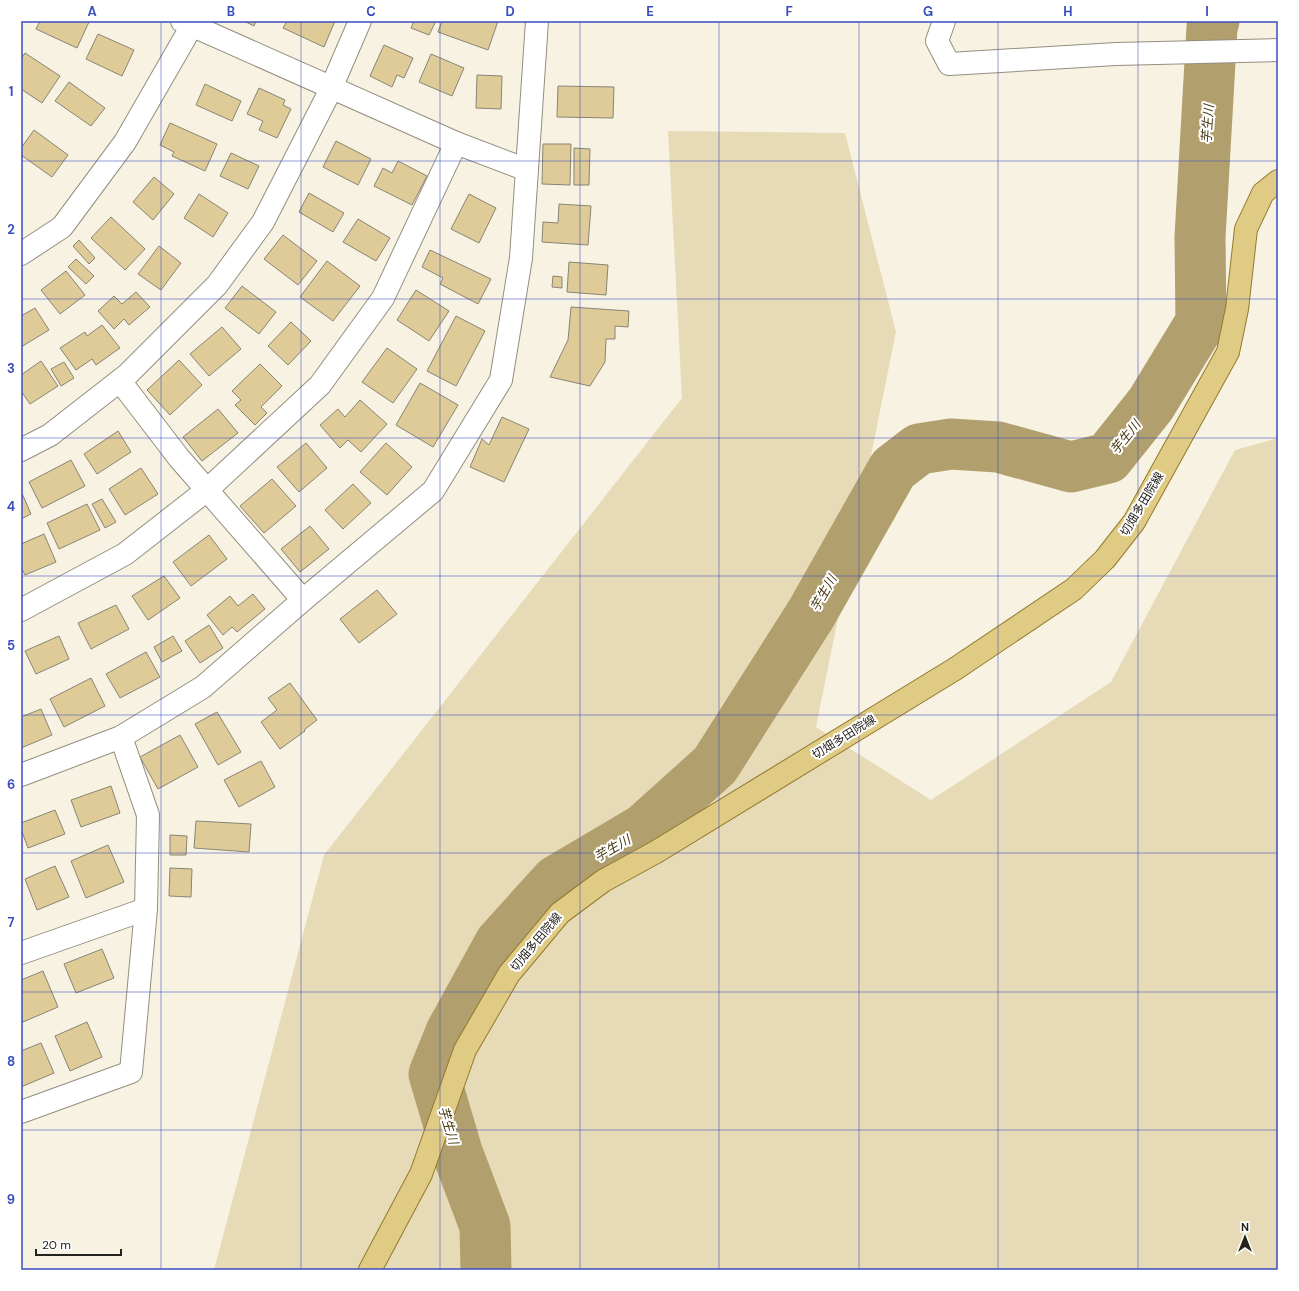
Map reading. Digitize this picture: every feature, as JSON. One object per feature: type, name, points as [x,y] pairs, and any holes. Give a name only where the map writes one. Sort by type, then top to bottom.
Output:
[{"type":"main road","name":"切畑多田院線","points":[[370,1270],[421,1174],[465,1050],[509,974],[560,913],[603,881],[656,852],[955,668],[1074,589],[1105,560],[1134,522],[1228,352],[1237,309],[1246,229],[1263,193],[1278,181]]},
{"type":"street","points":[[21,450],[50,435],[120,381],[217,285],[263,222],[332,87],[360,21]]},
{"type":"street","points":[[21,775],[121,737],[203,687],[303,600],[433,491],[501,380],[521,258],[537,21]]},
{"type":"street","points":[[944,21],[937,41],[949,64],[1116,54],[1278,50]]},
{"type":"street","points":[[21,254],[62,227],[125,142],[189,22],[456,143],[527,170]]},
{"type":"street","points":[[21,610],[125,554],[207,490],[320,384],[383,298],[456,143]]},
{"type":"street","points":[[120,381],[179,458],[303,600]]},
{"type":"street","points":[[21,1112],[131,1072],[146,909],[148,815],[121,737]]},
{"type":"street","points":[[21,953],[146,909]]},
{"type":"shaded area","points":[[668,131],[845,133],[896,332],[816,727],[931,800],[1111,682],[1235,450],[1278,438],[1278,1270],[214,1270],[324,855],[682,398]]},
{"type":"building","points":[[40,21],[89,22],[77,48],[36,29]]},
{"type":"building","points":[[244,21],[256,21],[254,26]]},
{"type":"building","points":[[287,21],[335,21],[324,47],[283,28]]},
{"type":"building","points":[[414,21],[436,21],[429,35],[411,28]]},
{"type":"building","points":[[442,21],[498,21],[488,50],[438,32]]},
{"type":"building","points":[[98,34],[134,50],[122,76],[86,59]]},
{"type":"building","points":[[384,45],[413,58],[404,78],[397,75],[392,87],[370,76]]},
{"type":"building","points":[[25,53],[60,76],[42,103],[21,89],[21,59]]},
{"type":"building","points":[[431,54],[464,68],[452,96],[419,82]]},
{"type":"building","points":[[477,75],[502,76],[501,109],[476,108]]},
{"type":"building","points":[[69,82],[105,108],[91,126],[55,101]]},
{"type":"building","points":[[205,84],[241,101],[232,121],[196,105]]},
{"type":"building","points":[[558,86],[614,87],[613,118],[557,117]]},
{"type":"building","points":[[259,88],[285,100],[283,105],[291,109],[277,138],[259,130],[263,121],[247,114]]},
{"type":"building","points":[[170,123],[217,144],[205,171],[172,156],[174,152],[160,145]]},
{"type":"building","points":[[34,130],[68,155],[52,177],[21,155],[21,148]]},
{"type":"building","points":[[336,141],[371,159],[358,185],[323,167]]},
{"type":"building","points":[[543,144],[571,144],[570,185],[542,184]]},
{"type":"building","points":[[574,148],[590,149],[589,185],[574,185]]},
{"type":"building","points":[[231,153],[259,166],[248,189],[220,176]]},
{"type":"building","points":[[398,161],[427,176],[412,205],[374,186],[383,168],[392,173]]},
{"type":"building","points":[[154,177],[174,194],[153,220],[133,202]]},
{"type":"building","points":[[309,193],[344,213],[333,232],[299,212]]},
{"type":"building","points":[[199,194],[228,213],[213,237],[184,218]]},
{"type":"building","points":[[469,194],[496,208],[479,243],[451,229]]},
{"type":"building","points":[[559,204],[591,206],[588,245],[542,242],[543,222],[558,223]]},
{"type":"building","points":[[111,217],[145,249],[125,270],[91,238]]},
{"type":"building","points":[[358,219],[390,238],[376,261],[343,242]]},
{"type":"building","points":[[283,235],[317,261],[298,285],[264,259]]},
{"type":"building","points":[[79,240],[95,258],[89,264],[73,246]]},
{"type":"building","points":[[159,246],[181,263],[161,290],[138,274]]},
{"type":"building","points":[[430,250],[491,279],[478,304],[440,284],[443,278],[422,267]]},
{"type":"building","points":[[76,259],[94,276],[86,284],[68,267]]},
{"type":"building","points":[[327,261],[360,286],[333,321],[300,297]]},
{"type":"building","points":[[569,262],[608,265],[606,295],[567,292]]},
{"type":"building","points":[[66,271],[85,295],[60,314],[41,290]]},
{"type":"building","points":[[553,276],[562,277],[562,288],[552,287]]},
{"type":"building","points":[[242,286],[276,312],[259,334],[225,308]]},
{"type":"building","points":[[416,290],[449,311],[429,341],[397,320]]},
{"type":"building","points":[[136,292],[150,307],[129,325],[124,319],[114,329],[98,311],[114,296],[122,304]]},
{"type":"building","points":[[571,307],[629,311],[628,327],[615,326],[615,339],[606,339],[605,362],[590,386],[550,377],[568,340]]},
{"type":"building","points":[[35,308],[49,330],[21,347],[21,316]]},
{"type":"building","points":[[456,316],[485,331],[456,386],[427,371]]},
{"type":"building","points":[[291,322],[311,341],[288,365],[268,346]]},
{"type":"building","points":[[102,325],[120,348],[96,365],[92,359],[76,370],[60,348],[85,332],[87,336]]},
{"type":"building","points":[[222,327],[241,349],[209,376],[190,354]]},
{"type":"building","points":[[387,348],[417,369],[393,403],[362,382]]},
{"type":"building","points":[[179,360],[202,385],[170,415],[147,390]]},
{"type":"building","points":[[41,361],[58,386],[30,404],[21,391],[21,375]]},
{"type":"building","points":[[64,362],[74,378],[61,386],[51,369]]},
{"type":"building","points":[[260,364],[282,386],[261,407],[267,413],[255,425],[235,405],[241,400],[232,391]]},
{"type":"building","points":[[420,383],[458,405],[433,447],[396,425]]},
{"type":"building","points":[[360,400],[387,424],[361,452],[348,440],[340,448],[320,425],[338,409],[345,417]]},
{"type":"building","points":[[218,409],[238,433],[202,461],[183,437]]},
{"type":"building","points":[[502,417],[529,429],[504,482],[470,467],[482,439],[489,445]]},
{"type":"building","points":[[118,431],[131,452],[97,474],[84,454]]},
{"type":"building","points":[[306,443],[327,468],[299,492],[277,467]]},
{"type":"building","points":[[386,443],[412,467],[387,495],[360,472]]},
{"type":"building","points":[[71,460],[85,486],[42,508],[29,482]]},
{"type":"building","points":[[141,468],[158,494],[125,515],[109,489]]},
{"type":"building","points":[[272,479],[296,506],[264,533],[240,506]]},
{"type":"building","points":[[353,484],[371,503],[343,529],[325,510]]},
{"type":"building","points":[[21,491],[31,514],[21,519]]},
{"type":"building","points":[[102,499],[116,522],[105,528],[92,504]]},
{"type":"building","points":[[87,504],[100,530],[59,549],[47,523]]},
{"type":"building","points":[[310,526],[329,549],[300,572],[281,549]]},
{"type":"building","points":[[44,534],[56,562],[25,575],[21,567],[21,544]]},
{"type":"building","points":[[209,535],[227,559],[191,586],[173,562]]},
{"type":"building","points":[[164,576],[180,598],[148,620],[132,596]]},
{"type":"building","points":[[377,590],[397,614],[359,643],[340,619]]},
{"type":"building","points":[[253,594],[265,609],[237,632],[232,627],[223,635],[207,615],[230,596],[238,606]]},
{"type":"building","points":[[116,605],[129,629],[91,649],[78,623]]},
{"type":"building","points":[[209,625],[223,648],[200,663],[185,641]]},
{"type":"building","points":[[59,636],[69,659],[36,674],[25,651]]},
{"type":"building","points":[[173,636],[182,651],[162,662],[154,647]]},
{"type":"building","points":[[146,652],[160,677],[120,698],[106,674]]},
{"type":"building","points":[[91,678],[105,706],[64,727],[50,699]]},
{"type":"building","points":[[290,683],[317,720],[304,730],[305,731],[280,749],[261,722],[277,710],[268,698]]},
{"type":"building","points":[[41,709],[52,735],[21,748],[21,717]]},
{"type":"building","points":[[217,712],[241,752],[218,765],[195,724]]},
{"type":"building","points":[[180,735],[198,767],[158,789],[140,757]]},
{"type":"building","points":[[261,761],[275,787],[239,807],[224,780]]},
{"type":"building","points":[[111,786],[120,813],[81,827],[71,800]]},
{"type":"building","points":[[55,810],[65,834],[28,848],[21,829],[21,823]]},
{"type":"building","points":[[196,821],[251,824],[249,852],[194,848]]},
{"type":"building","points":[[170,835],[187,836],[186,855],[170,855]]},
{"type":"building","points":[[108,845],[124,882],[86,898],[71,861]]},
{"type":"building","points":[[55,866],[69,897],[37,910],[25,879]]},
{"type":"building","points":[[170,868],[192,869],[191,897],[169,896]]},
{"type":"building","points":[[102,949],[114,978],[76,993],[64,964]]},
{"type":"building","points":[[43,971],[58,1007],[23,1022],[21,1017],[21,980]]},
{"type":"building","points":[[87,1022],[102,1057],[70,1071],[55,1036]]},
{"type":"building","points":[[41,1043],[54,1073],[21,1087],[21,1051]]},
{"type":"waterway","name":"芋生川","points":[[486,1270],[485,1226],[457,1152],[434,1074],[451,1032],[500,943],[556,881],[644,829],[715,765],[811,614],[893,469],[919,449],[951,444],[998,447],[1071,467],[1108,458],[1151,404],[1201,322],[1200,237],[1212,27],[1214,21]]}]
